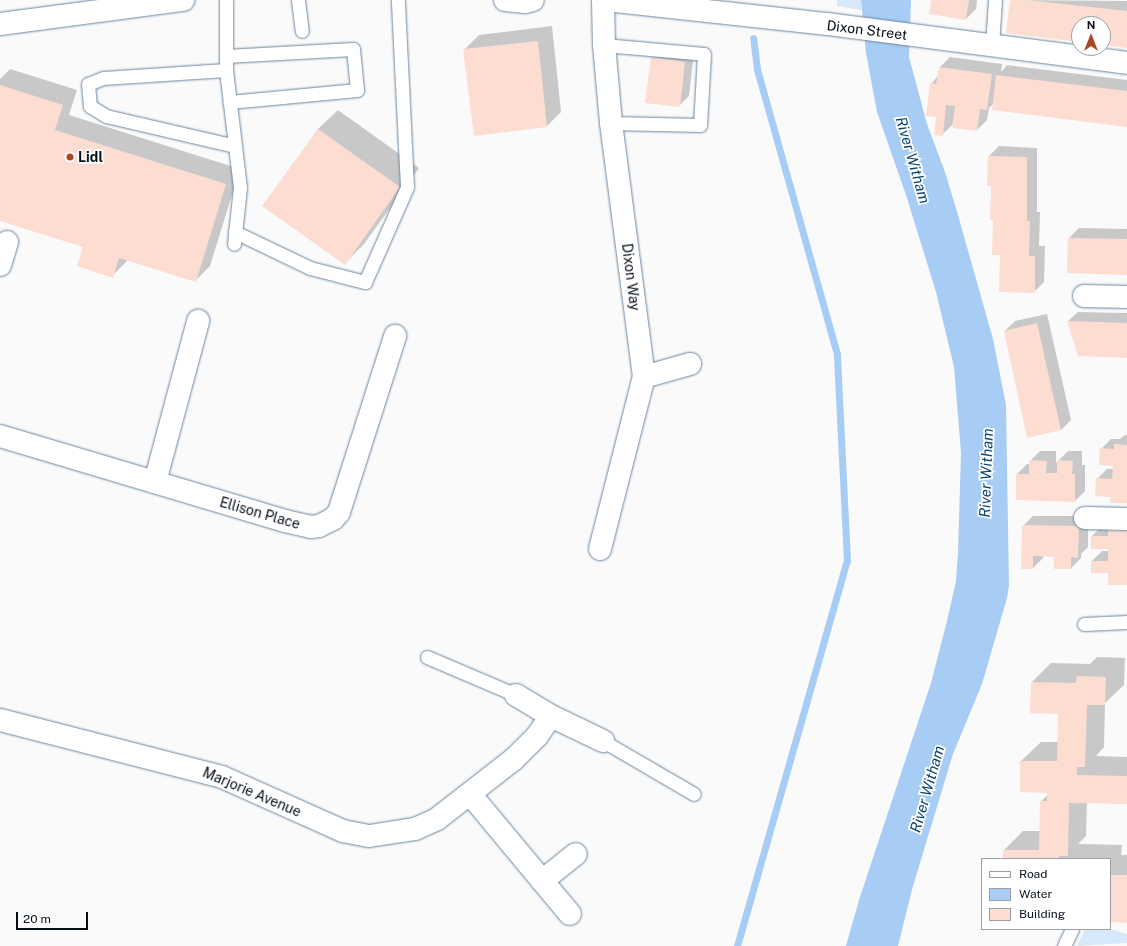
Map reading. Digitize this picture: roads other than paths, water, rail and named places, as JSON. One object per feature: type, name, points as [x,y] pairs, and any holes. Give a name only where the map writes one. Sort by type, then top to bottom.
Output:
[{"type":"street","points":[[0,24],[113,5],[183,0]]},
{"type":"street","points":[[505,0],[524,2],[533,0]]},
{"type":"street","name":"Dixon Street","points":[[604,0],[846,27],[1127,63]]},
{"type":"street","name":"Dixon Way","points":[[600,549],[644,377],[610,124],[604,45],[604,0]]},
{"type":"street","points":[[0,265],[7,242]]},
{"type":"street","points":[[1084,296],[1127,297]]},
{"type":"street","points":[[155,482],[198,322]]},
{"type":"street","name":"Ellison Place","points":[[0,436],[300,525],[319,526],[333,520],[339,512],[395,336]]},
{"type":"street","points":[[644,377],[690,364]]},
{"type":"street","points":[[1085,518],[1127,519]]},
{"type":"street","points":[[516,695],[551,716],[603,742]]},
{"type":"street","name":"Marjorie Avenue","points":[[0,720],[222,777],[343,831],[368,836],[416,829],[437,819],[514,759],[537,736],[551,716]]},
{"type":"street","points":[[470,794],[570,914]]},
{"type":"street","points":[[542,881],[576,854]]},
{"type":"lane","points":[[226,0],[226,70],[240,187],[235,238],[310,268],[365,282],[407,187],[398,0]]},
{"type":"lane","points":[[298,0],[302,31]]},
{"type":"lane","points":[[992,46],[995,0]]},
{"type":"lane","points":[[604,45],[704,54],[700,125],[610,124]]},
{"type":"lane","points":[[226,56],[353,49],[357,90],[230,102]]},
{"type":"lane","points":[[226,70],[103,78],[88,84],[90,106],[106,116],[235,146]]},
{"type":"lane","points":[[1084,624],[1127,622]]},
{"type":"lane","points":[[427,657],[516,695]]},
{"type":"lane","points":[[603,742],[694,794]]},
{"type":"lane","points":[[1064,946],[1072,930]]},
{"type":"water","name":"River Witham","points":[[861,0],[911,0],[909,57],[927,124],[945,172],[993,339],[1006,405],[1009,586],[1007,598],[982,684],[953,754],[913,886],[898,946],[846,946],[859,900],[931,683],[947,621],[956,581],[961,453],[954,367],[936,292],[906,195],[877,112],[866,53]]},
{"type":"waterway","points":[[737,946],[847,561],[837,354],[757,69],[753,38]]},
{"type":"place","name":"Lidl","points":[[70,157]]}]
